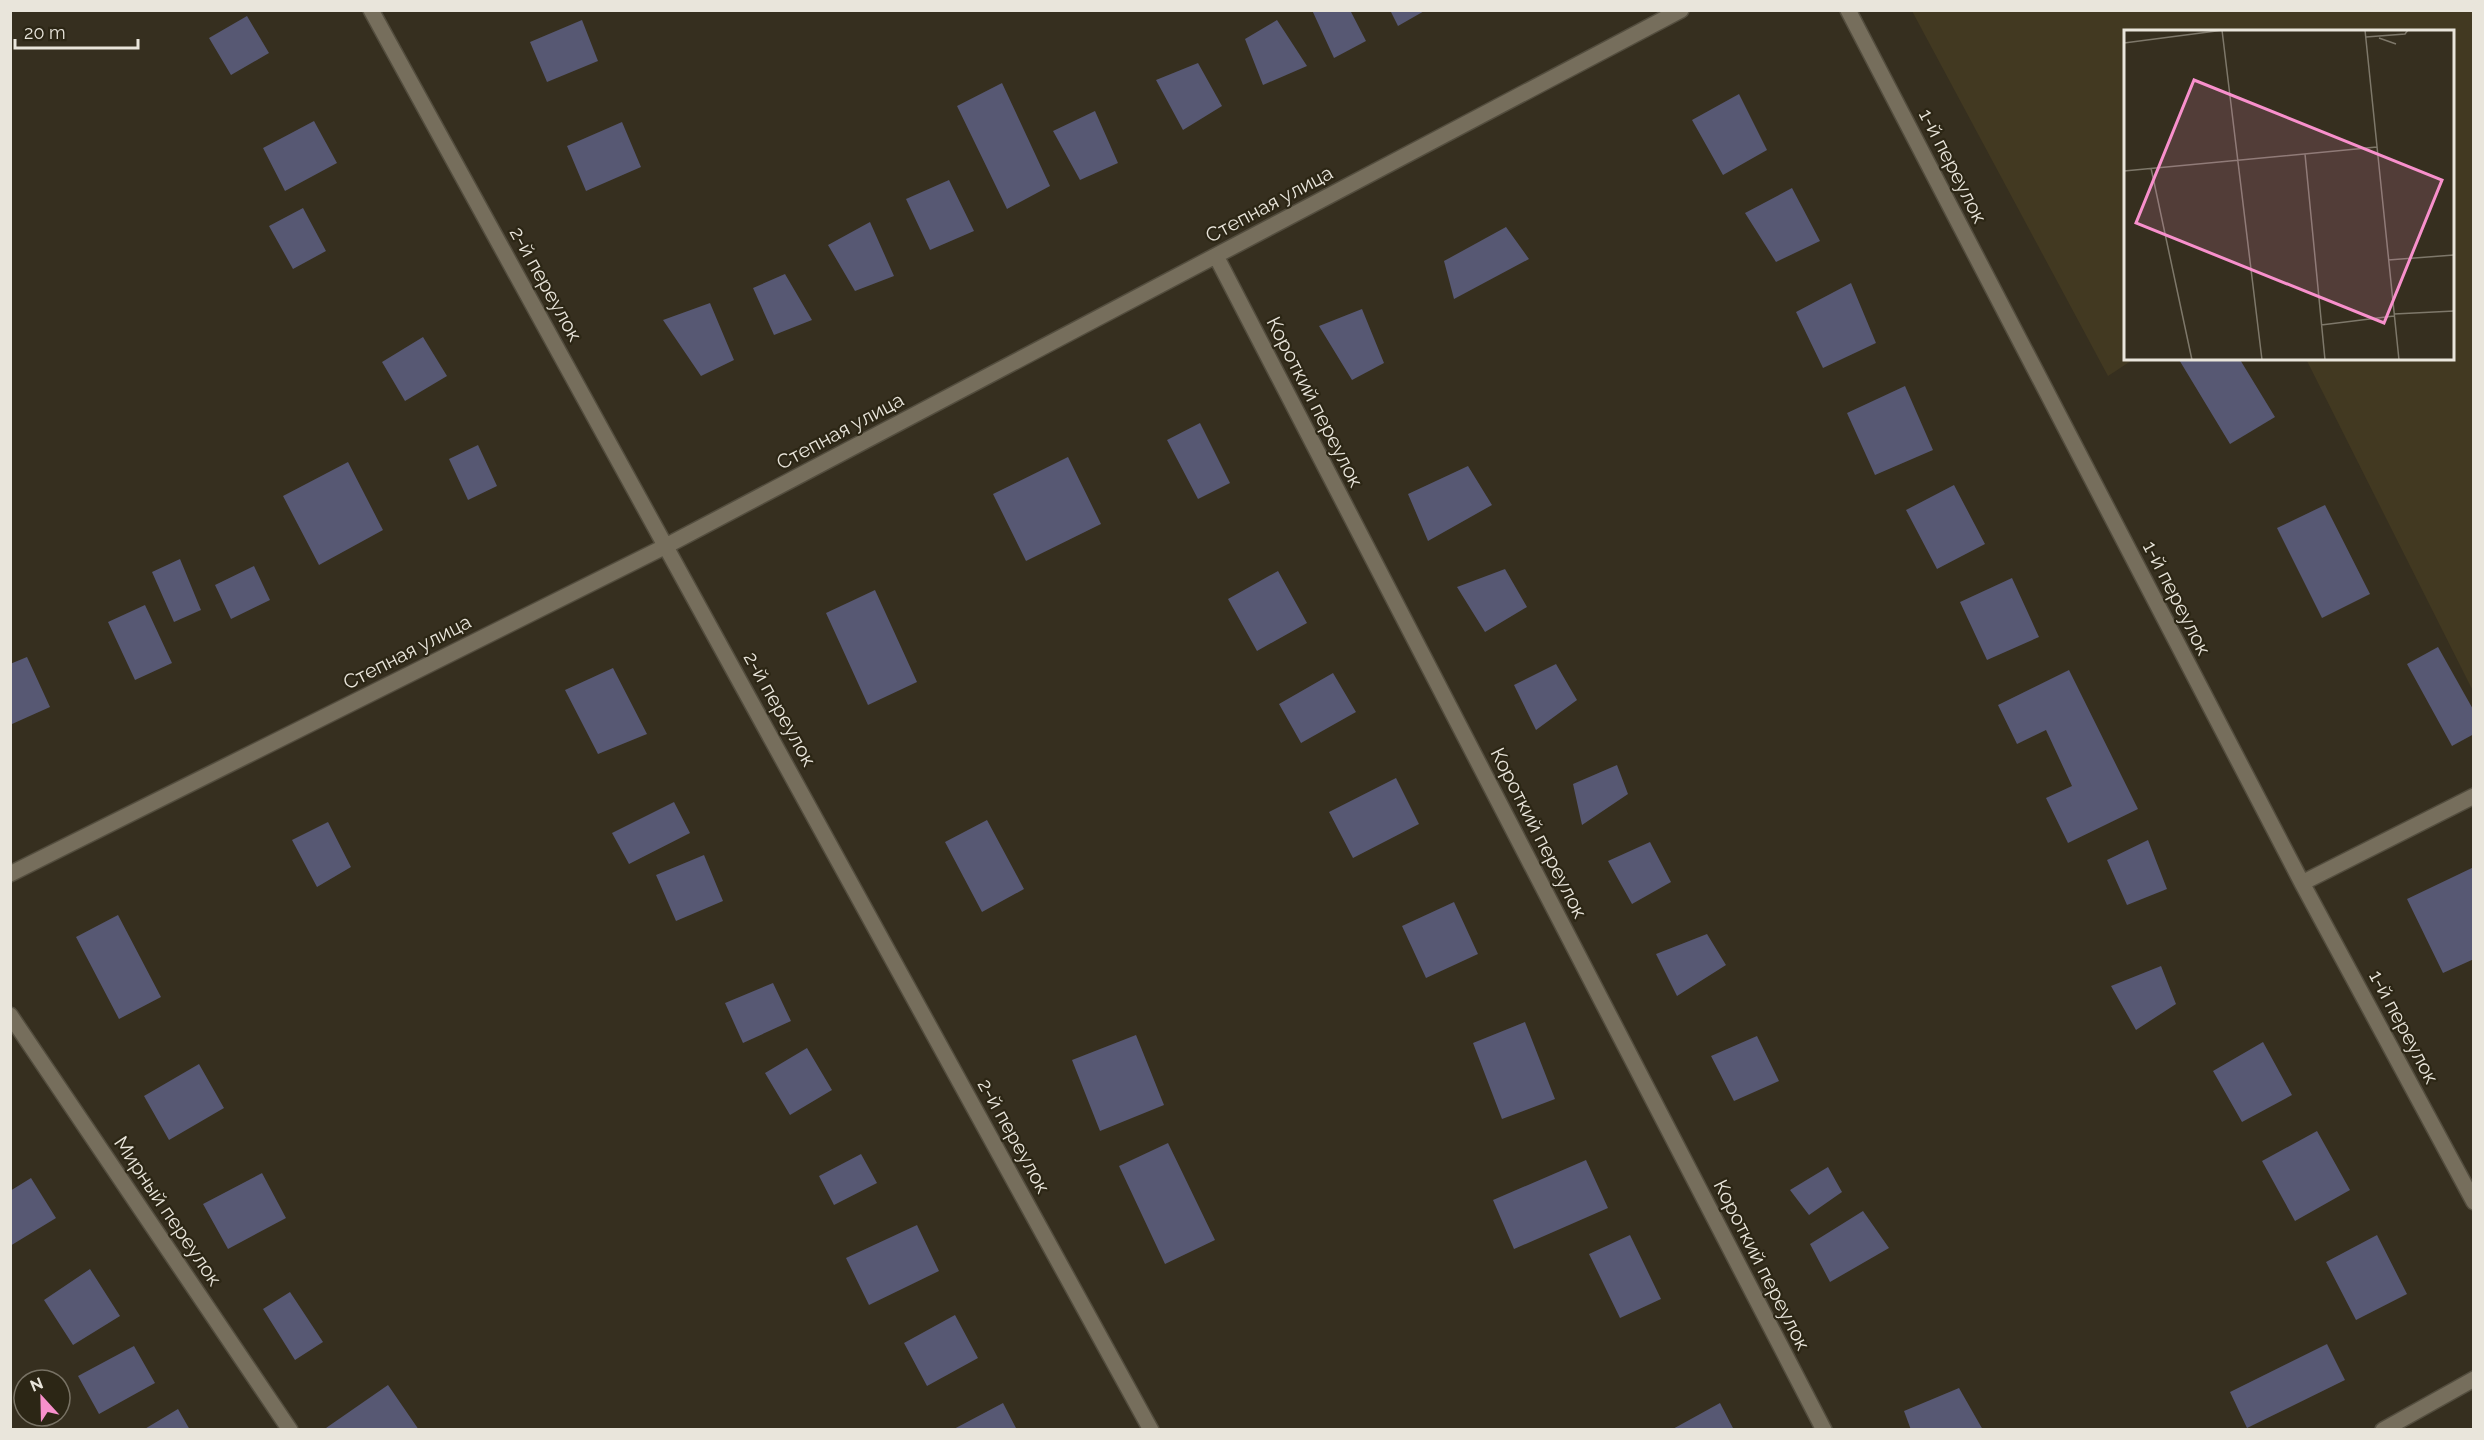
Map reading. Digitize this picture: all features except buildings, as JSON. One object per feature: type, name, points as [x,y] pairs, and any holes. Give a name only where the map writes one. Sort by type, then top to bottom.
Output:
[{"type":"street","name":"2-й переулок","points":[[371,10],[1151,1430]]},
{"type":"street","name":"Степная улица","points":[[10,874],[666,546],[1681,10]]},
{"type":"street","name":"1-й переулок","points":[[1848,10],[2302,882],[2474,1202]]},
{"type":"street","name":"Короткий переулок","points":[[1216,256],[1824,1430]]},
{"type":"street","points":[[2302,882],[2474,796]]},
{"type":"street","name":"Мирный переулок","points":[[10,1015],[290,1430]]},
{"type":"street","points":[[2383,1430],[2474,1379]]},
{"type":"shaded area","points":[[1912,11],[2473,11],[2473,691],[2307,360],[2454,360],[2454,30],[2124,30],[2124,360],[2132,360],[2108,376]]}]
